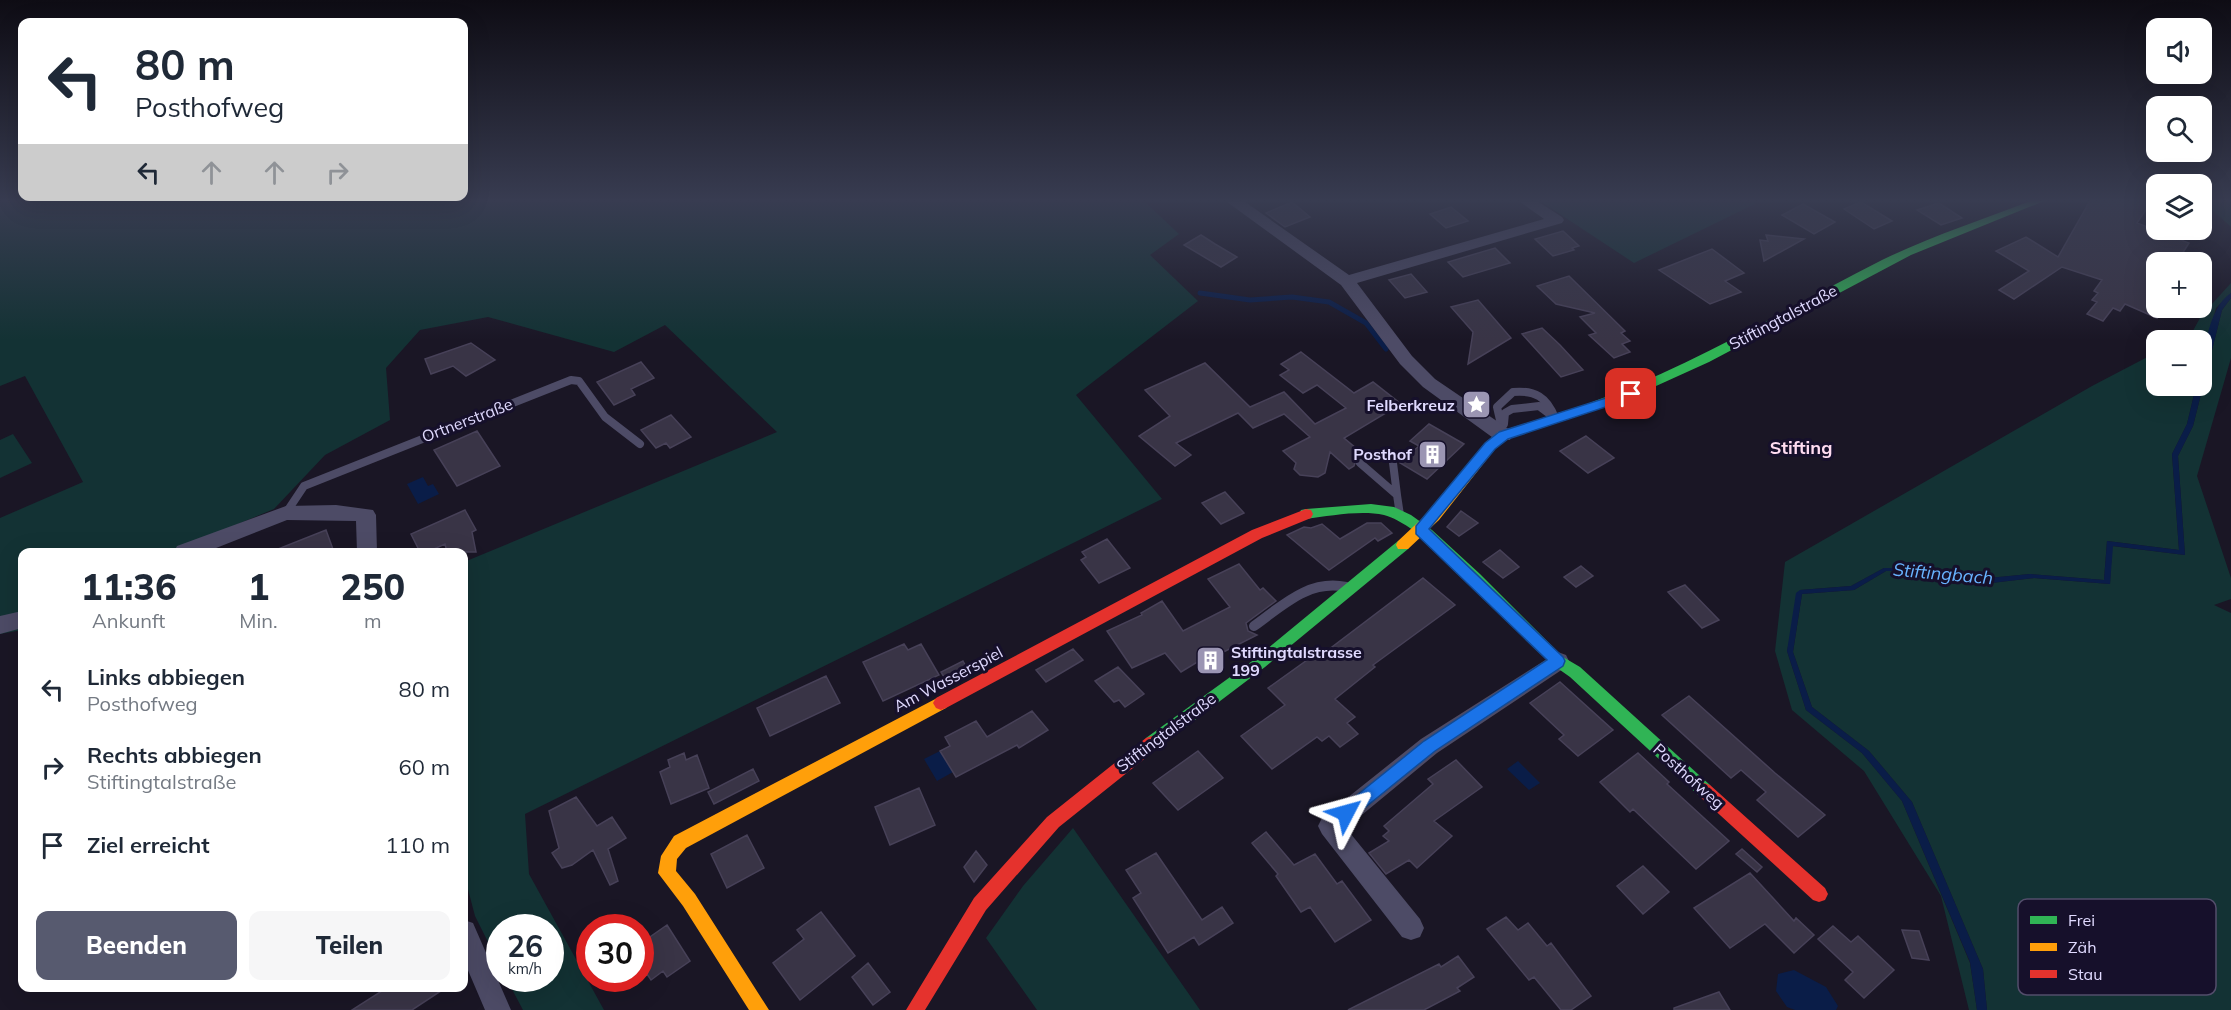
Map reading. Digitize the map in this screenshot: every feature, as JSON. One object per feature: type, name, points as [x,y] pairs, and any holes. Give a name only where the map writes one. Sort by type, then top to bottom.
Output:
[{"type":"street","points":[[1298,246],[1347,281],[1406,360],[1429,383],[1503,435]]},
{"type":"street","points":[[1347,281],[1466,246]]},
{"type":"street","name":"Stiftingtalstraße","points":[[915,1010],[980,904],[1053,822],[1124,763],[1260,663],[1352,590],[1421,530],[1490,446],[1503,435],[1631,394],[1709,357],[1890,261],[1927,246]]},
{"type":"street","name":"Am Wasserspiel","points":[[759,1010],[689,900],[667,873],[669,856],[680,842],[1098,617],[1267,529],[1299,515],[1336,510],[1389,511],[1421,530]]},
{"type":"street","points":[[194,548],[286,513],[336,512],[366,515],[367,548]]},
{"type":"street","name":"Posthofweg","points":[[1421,530],[1558,661],[1575,672],[1819,894]]},
{"type":"street","points":[[0,625],[18,621]]},
{"type":"street","points":[[1411,928],[1330,826],[1429,746],[1558,661]]},
{"type":"street","points":[[468,941],[498,1010]]},
{"type":"lane","name":"Ortnerstraße","points":[[286,513],[304,486],[360,461],[571,380],[579,381],[604,417],[640,444]]},
{"type":"lane","points":[[1503,435],[1497,407],[1513,392],[1533,391],[1543,397],[1551,405],[1555,418]]},
{"type":"lane","name":"Stiftingtalstraße","points":[[1503,435],[1505,413],[1512,409],[1539,406],[1555,418]]},
{"type":"lane","points":[[1360,463],[1397,495]]},
{"type":"lane","points":[[1393,463],[1400,517]]},
{"type":"lane","points":[[1254,626],[1319,584],[1334,582],[1352,590]]},
{"type":"green space","points":[[0,246],[1162,246],[1150,255],[1198,301],[1076,395],[1162,499],[525,814],[529,874],[551,914],[486,914],[486,938],[475,916],[468,889],[468,560],[777,432],[665,325],[614,352],[488,317],[420,330],[386,368],[390,420],[325,455],[274,509],[181,548],[18,548],[18,631],[0,634],[0,518],[83,482],[25,376],[0,386]]},
{"type":"green space","points":[[1608,246],[1669,246],[1634,263]]},
{"type":"green space","points":[[2231,283],[2231,293],[2216,308],[2210,330],[2193,330],[2200,318],[2212,318],[2212,304]]},
{"type":"green space","points":[[2231,298],[2231,358],[2197,476],[2231,578],[2231,599],[2214,605],[2231,613],[2231,1010],[1987,1010],[1983,969],[1912,802],[1869,751],[1812,707],[1793,652],[1802,594],[1854,590],[1886,571],[1919,571],[1991,583],[2034,578],[2110,584],[2112,546],[2185,555],[2178,456],[2193,426],[2200,396],[2212,396],[2212,350],[2222,310]]},
{"type":"green space","points":[[2146,358],[2146,396],[2194,396],[2187,424],[2172,454],[2179,550],[2107,541],[2104,580],[2030,574],[1989,578],[1919,568],[1884,568],[1851,586],[1800,590],[1787,651],[1806,710],[1862,753],[1902,801],[1970,963],[1977,1010],[1969,1010],[1941,896],[1864,771],[1792,710],[1775,651],[1785,562],[2092,386]]},
{"type":"green space","points":[[13,434],[32,463],[0,478],[0,440]]},
{"type":"green space","points":[[1073,828],[1200,1010],[1037,1010],[986,938],[1023,886]]},
{"type":"green space","points":[[564,937],[576,959],[576,992],[594,992],[604,1010],[523,1010],[513,992],[564,992]]},
{"type":"water","points":[[2231,293],[2231,298],[2222,310],[2212,350],[2212,330],[2209,330],[2216,310]]},
{"type":"water","name":"Stiftingbach","points":[[2194,396],[2200,396],[2193,426],[2178,456],[2185,555],[2113,546],[2110,584],[2034,578],[1991,583],[1919,571],[1886,571],[1854,590],[1802,594],[1793,652],[1812,707],[1869,751],[1912,802],[1983,969],[1987,1010],[1977,1010],[1970,962],[1902,801],[1862,753],[1806,710],[1787,651],[1796,593],[1800,590],[1851,586],[1884,568],[1919,568],[1989,578],[2030,574],[2104,580],[2107,541],[2179,550],[2172,454],[2187,424]]},
{"type":"water","points":[[423,477],[428,486],[433,484],[439,494],[418,504],[407,484]]},
{"type":"water","points":[[940,751],[953,772],[937,781],[924,759]]},
{"type":"water","points":[[1518,761],[1540,783],[1529,790],[1507,769]]},
{"type":"water","points":[[1794,970],[1826,987],[1838,1006],[1836,1010],[1795,1010],[1787,1007],[1776,991],[1778,974]]},
{"type":"building","points":[[1186,246],[1219,246],[1237,257],[1221,267]]},
{"type":"building","points":[[1543,246],[1579,246],[1572,248],[1574,250],[1553,256]]},
{"type":"building","points":[[1761,246],[1791,246],[1764,261]]},
{"type":"building","points":[[2006,246],[2041,246],[2058,257],[2064,246],[2187,246],[2183,252],[2146,252],[2146,313],[2125,304],[2120,311],[2113,308],[2103,321],[2087,314],[2097,302],[2092,300],[2098,293],[2094,291],[2102,280],[2062,267],[2014,299],[1999,290],[2029,271],[1996,251]]},
{"type":"building","points":[[1495,248],[1510,263],[1463,277],[1448,262]]},
{"type":"building","points":[[1712,249],[1744,273],[1725,281],[1741,292],[1710,304],[1659,270]]},
{"type":"building","points":[[1411,274],[1427,292],[1405,298],[1389,280]]},
{"type":"building","points":[[1569,276],[1625,331],[1621,333],[1630,341],[1622,344],[1630,352],[1614,358],[1589,335],[1596,333],[1580,317],[1595,313],[1556,304],[1537,286]]},
{"type":"building","points":[[1478,300],[1511,338],[1468,364],[1473,332],[1451,307]]},
{"type":"building","points":[[1542,328],[1583,370],[1561,377],[1522,334]]},
{"type":"building","points":[[471,343],[495,360],[466,376],[453,366],[431,374],[425,359]]},
{"type":"building","points":[[1301,352],[1354,393],[1373,382],[1401,404],[1344,438],[1368,458],[1357,457],[1354,466],[1349,469],[1330,452],[1325,473],[1318,477],[1300,475],[1294,469],[1296,463],[1283,451],[1310,437],[1284,414],[1253,428],[1238,413],[1176,443],[1191,455],[1175,466],[1139,436],[1170,416],[1145,390],[1205,363],[1250,407],[1284,392],[1315,424],[1346,408],[1317,385],[1303,393],[1280,375],[1289,370],[1281,364]]},
{"type":"building","points":[[641,362],[654,378],[631,389],[635,395],[614,405],[597,382]]},
{"type":"building","points":[[671,415],[691,437],[670,448],[666,443],[656,448],[641,430]]},
{"type":"building","name":"Posthof","points":[[1429,424],[1464,444],[1427,479],[1400,463],[1419,446],[1410,441]]},
{"type":"building","points":[[477,431],[500,466],[457,486],[434,450]]},
{"type":"building","points":[[1586,436],[1614,458],[1588,473],[1560,451]]},
{"type":"building","points":[[1225,492],[1244,513],[1221,524],[1202,503]]},
{"type":"building","points":[[465,510],[476,530],[472,532],[476,552],[468,552],[468,548],[446,548],[445,544],[436,548],[418,548],[411,534]]},
{"type":"building","points":[[1461,511],[1478,523],[1459,536],[1447,527]]},
{"type":"building","points":[[1367,523],[1381,523],[1392,533],[1378,541],[1375,538],[1329,570],[1287,535],[1304,527],[1311,528],[1322,524],[1340,539]]},
{"type":"building","points":[[326,530],[333,548],[281,548]]},
{"type":"building","points":[[1107,539],[1130,568],[1099,583],[1081,560],[1086,557],[1082,552]]},
{"type":"building","points":[[1500,550],[1519,567],[1503,578],[1483,562]]},
{"type":"building","points":[[1239,564],[1260,590],[1263,588],[1276,601],[1246,623],[1248,631],[1257,635],[1202,663],[1199,661],[1181,672],[1165,653],[1132,668],[1107,631],[1142,615],[1141,613],[1162,601],[1183,631],[1230,607],[1208,579]]},
{"type":"building","points":[[1581,566],[1593,576],[1576,587],[1564,577]]},
{"type":"building","points":[[1423,578],[1455,605],[1373,665],[1375,667],[1335,699],[1355,717],[1347,723],[1358,734],[1340,747],[1329,736],[1322,741],[1317,737],[1272,769],[1241,736],[1285,705],[1268,688],[1317,653],[1320,656]]},
{"type":"building","points":[[1685,585],[1719,620],[1702,628],[1668,592]]},
{"type":"building","points":[[904,644],[908,650],[921,644],[939,675],[883,701],[863,662]]},
{"type":"building","points":[[1073,649],[1083,660],[1046,682],[1036,670]]},
{"type":"building","points":[[963,661],[968,670],[947,682],[941,672]]},
{"type":"building","points":[[1118,667],[1144,694],[1125,707],[1119,700],[1114,702],[1095,681]]},
{"type":"building","points":[[826,676],[840,703],[770,736],[757,708]]},
{"type":"building","points":[[1560,682],[1613,730],[1578,756],[1559,739],[1564,735],[1530,703]]},
{"type":"building","points":[[1689,696],[1825,815],[1798,837],[1757,800],[1766,792],[1741,770],[1731,778],[1662,715]]},
{"type":"building","points":[[1032,711],[1048,730],[1019,748],[1017,745],[956,777],[940,751],[950,746],[945,737],[976,721],[987,737]]},
{"type":"building","points":[[1198,751],[1223,778],[1178,810],[1153,783]]},
{"type":"building","points":[[684,753],[686,760],[697,755],[709,788],[671,804],[660,772],[670,767],[668,760]]},
{"type":"building","points":[[1638,753],[1669,782],[1667,784],[1729,841],[1696,869],[1633,809],[1630,812],[1600,782]]},
{"type":"building","points":[[1456,760],[1482,787],[1434,821],[1452,836],[1417,868],[1409,860],[1386,874],[1369,853],[1389,841],[1383,836],[1389,831],[1384,826],[1433,784],[1428,779]]},
{"type":"building","points":[[753,769],[759,781],[714,804],[708,792]]},
{"type":"building","points":[[919,788],[935,825],[890,845],[875,807]]},
{"type":"building","points":[[576,797],[597,826],[612,817],[626,838],[608,849],[618,881],[610,885],[593,850],[572,865],[562,868],[552,853],[559,848],[549,811]]},
{"type":"building","points":[[1266,832],[1294,865],[1315,854],[1337,884],[1342,881],[1371,920],[1335,942],[1310,907],[1301,912],[1276,876],[1278,874],[1252,843]]},
{"type":"building","points":[[747,835],[764,868],[727,888],[711,854]]},
{"type":"building","points":[[1742,849],[1762,867],[1757,872],[1736,854]]},
{"type":"building","points":[[976,851],[987,865],[974,882],[964,867]]},
{"type":"building","points":[[1156,853],[1202,920],[1222,907],[1233,923],[1199,945],[1194,937],[1168,953],[1133,898],[1141,893],[1126,870]]},
{"type":"building","points":[[1643,866],[1669,892],[1643,914],[1617,886]]},
{"type":"building","points":[[1750,873],[1794,921],[1796,918],[1814,935],[1794,953],[1765,924],[1730,948],[1694,908]]},
{"type":"building","points":[[821,912],[855,956],[800,1000],[773,963],[804,939],[797,930]]},
{"type":"building","points":[[1506,917],[1518,930],[1528,923],[1547,946],[1551,943],[1591,996],[1571,1010],[1561,1010],[1534,977],[1529,980],[1487,929]]},
{"type":"building","points":[[667,925],[690,961],[667,977],[663,971],[654,978],[654,934]]},
{"type":"building","points":[[1833,926],[1851,942],[1858,936],[1894,970],[1864,998],[1845,980],[1853,972],[1818,939]]},
{"type":"building","points":[[1902,930],[1919,931],[1929,960],[1912,958]]},
{"type":"building","points":[[1458,956],[1474,977],[1457,988],[1460,991],[1424,1010],[1348,1010],[1439,964],[1441,967]]},
{"type":"building","points":[[868,963],[890,992],[873,1005],[852,977]]},
{"type":"building","points":[[380,992],[439,992],[412,1010],[352,1010]]},
{"type":"building","points":[[1719,992],[1730,1010],[1674,1010],[1674,1008]]},
{"type":"waterway","points":[[1200,293],[1250,300],[1292,297],[1329,302],[1366,323],[1386,349]]},
{"type":"traffic: fast","points":[[1591,407],[1668,377],[1851,281],[1924,246]]},
{"type":"traffic: fast","points":[[1306,514],[1371,509],[1389,511],[1406,519],[1450,554],[1558,661],[1575,672],[1704,790]]},
{"type":"traffic: fast","points":[[1152,743],[1260,663],[1403,545]]},
{"type":"traffic: slow","points":[[1403,545],[1434,516],[1490,446],[1503,435],[1591,407]]},
{"type":"traffic: slow","points":[[760,1010],[689,900],[667,873],[669,856],[680,842],[941,703]]},
{"type":"traffic: jam","points":[[941,703],[1257,534],[1306,514]]},
{"type":"traffic: jam","points":[[915,1010],[980,904],[1053,822],[1152,743]]},
{"type":"traffic: jam","points":[[1704,790],[1819,894]]},
{"type":"place","name":"Felberkreuz","points":[[1476,405]]},
{"type":"place","name":"Posthof","points":[[1433,454]]},
{"type":"place","name":"Stiftingtalstrasse 199","points":[[1210,661]]},
{"type":"district","name":"Stifting","points":[[1801,448]]},
{"type":"route","points":[[1346,813],[1429,746],[1558,661],[1421,530],[1448,500],[1490,446],[1503,435],[1581,412],[1631,394]]}]
